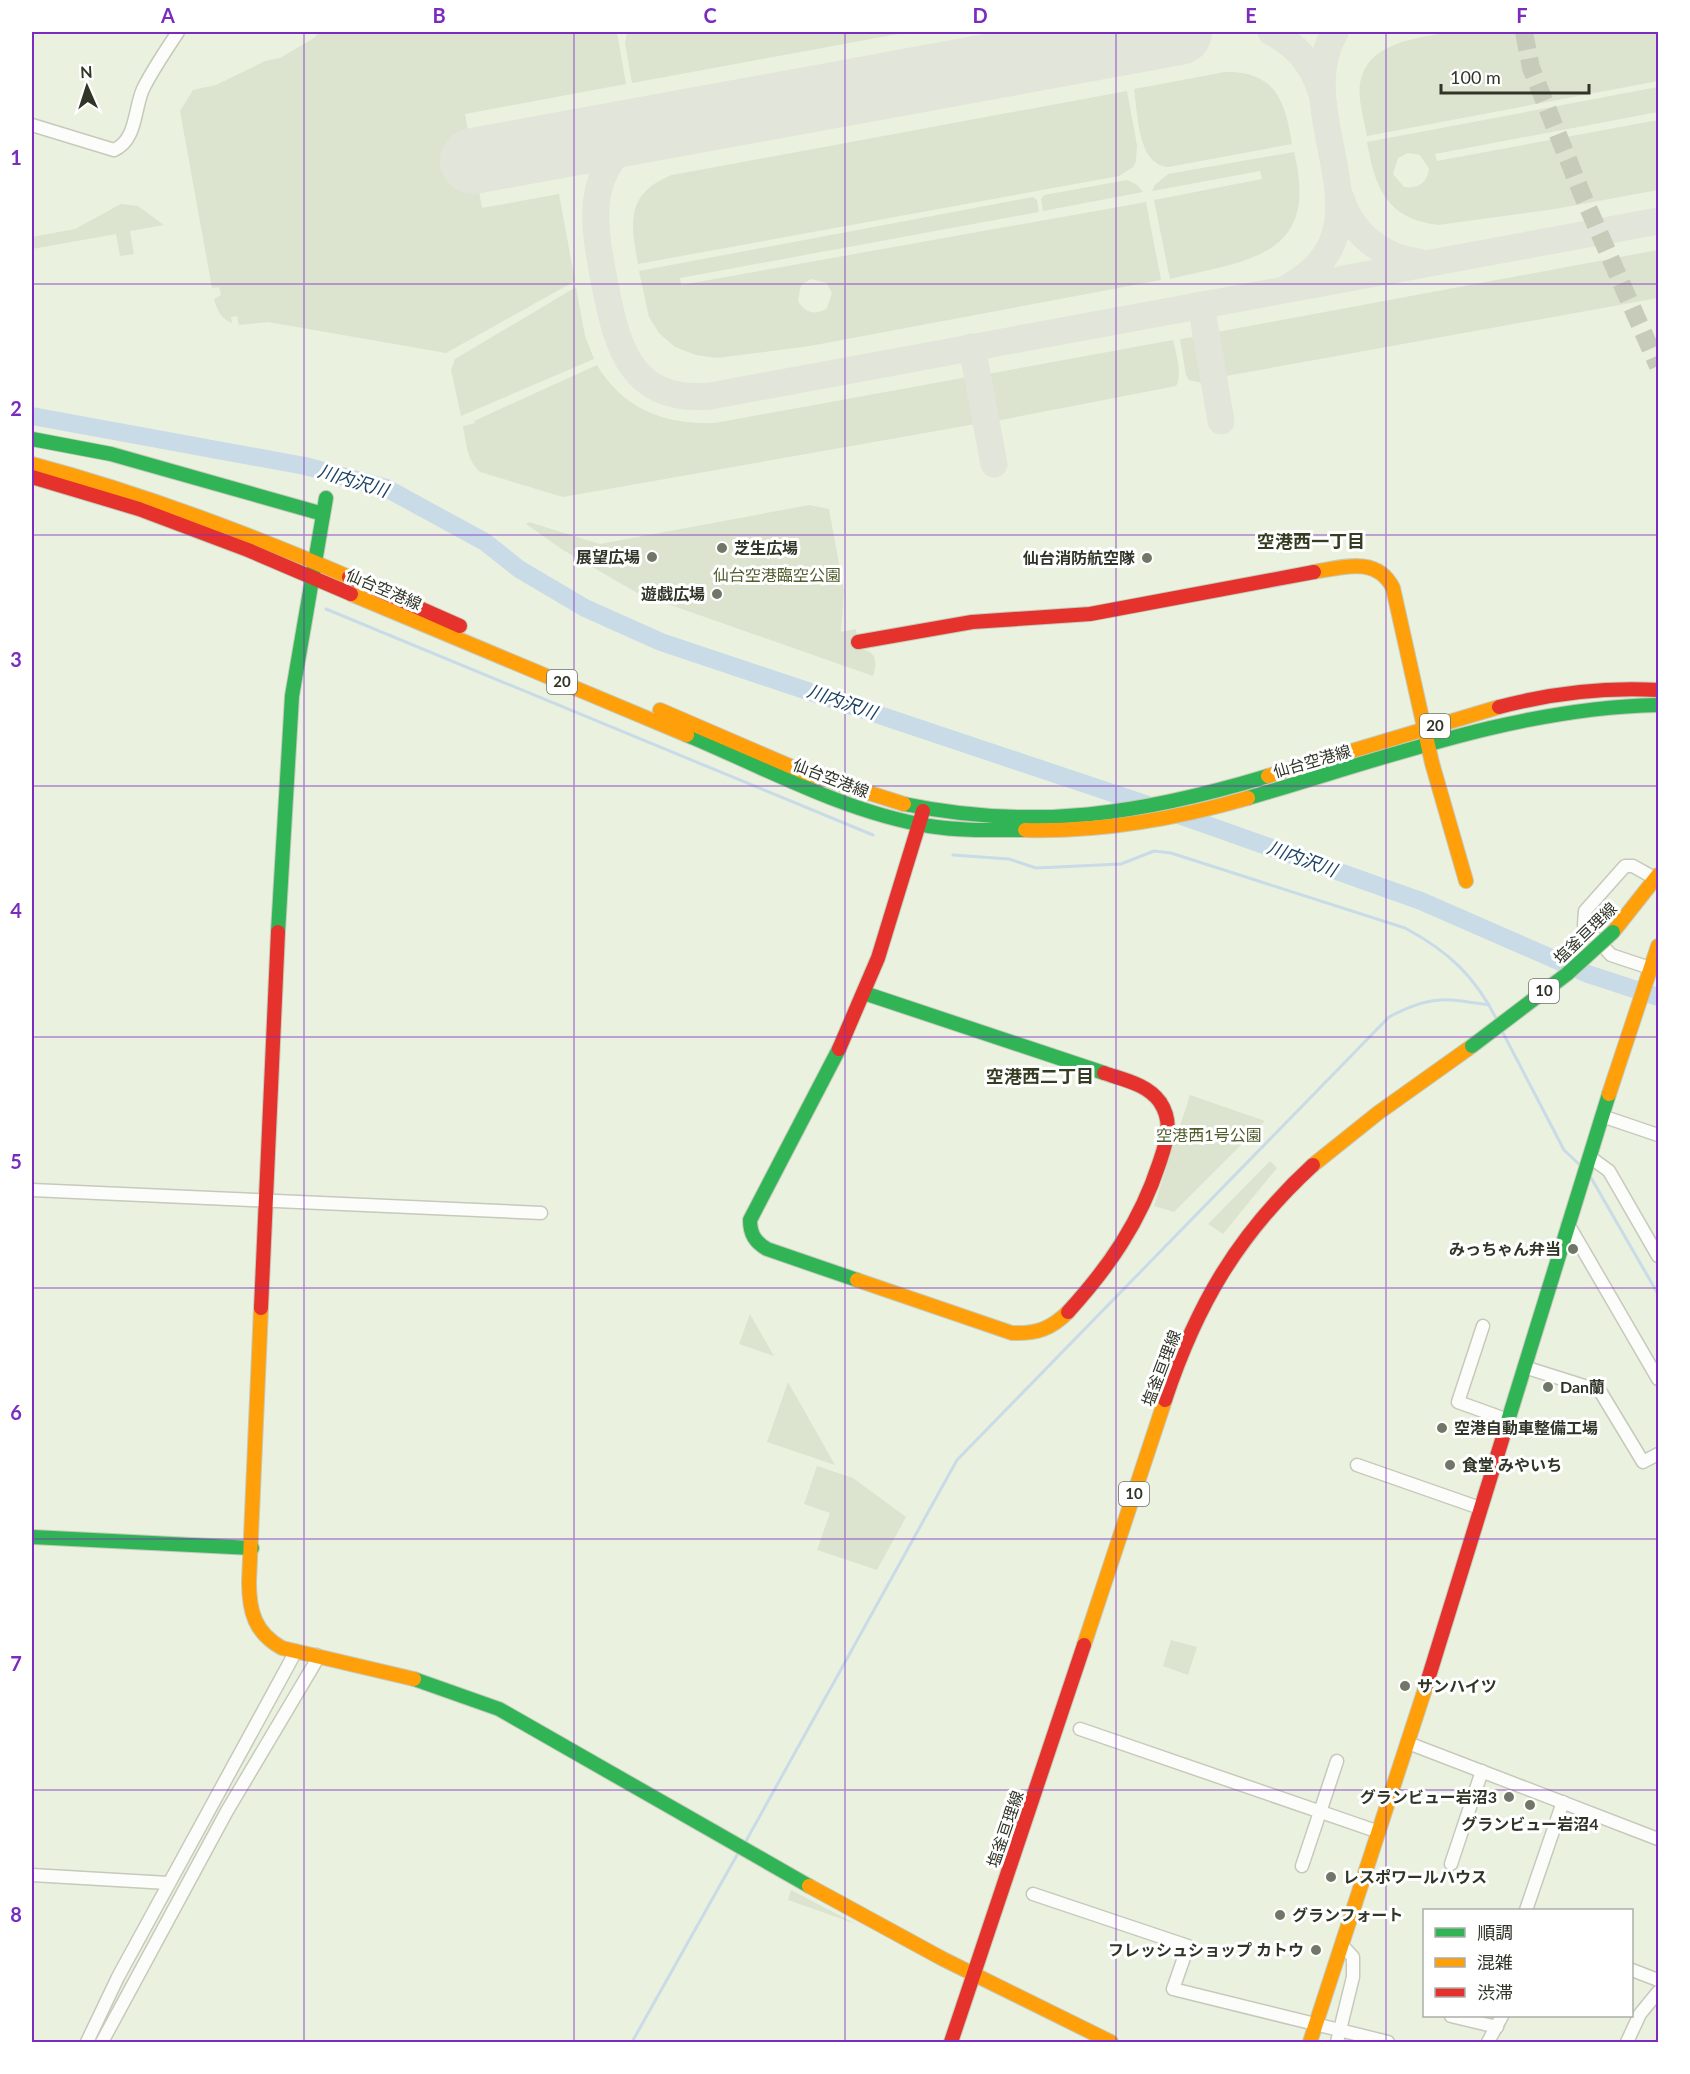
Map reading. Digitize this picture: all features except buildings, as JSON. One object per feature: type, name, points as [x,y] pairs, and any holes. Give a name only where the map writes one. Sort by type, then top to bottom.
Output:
[{"type":"street","points":[[32,125],[114,150],[122,147],[129,136],[143,90],[178,32]]},
{"type":"street","points":[[32,439],[111,454],[323,514]]},
{"type":"street","name":"仙台空港線","points":[[32,464],[183,510],[316,562],[474,632],[811,773],[894,801],[924,808],[982,815],[1077,816],[1139,809],[1216,790],[1424,729],[1565,694],[1602,689],[1659,690]]},
{"type":"street","name":"仙台空港線","points":[[32,477],[139,509],[314,578],[736,756],[800,786],[852,806],[919,824],[965,830],[1102,828],[1237,799],[1428,744],[1573,710],[1623,704],[1659,705]]},
{"type":"street","points":[[326,498],[292,696],[281,860],[248,1601],[253,1621],[270,1642],[296,1651],[403,1675],[499,1709],[748,1852],[974,1975],[1111,2043]]},
{"type":"street","points":[[858,642],[972,622],[1090,614],[1344,567],[1369,566],[1384,573],[1393,588],[1424,729],[1466,881]]},
{"type":"street","points":[[864,993],[1144,1087],[1162,1102],[1168,1118],[1169,1133],[1136,1228],[1107,1269],[1062,1318],[1046,1331],[1035,1334],[1012,1333],[772,1251],[757,1244],[751,1235],[750,1220],[850,1028],[864,993],[924,808]]},
{"type":"street","points":[[1650,968],[1611,955],[1584,925],[1583,918],[1585,911],[1625,866],[1633,866],[1655,885]]},
{"type":"street","name":"塩釜亘理線","points":[[951,2043],[1168,1390],[1209,1295],[1240,1244],[1274,1202],[1302,1175],[1567,974],[1613,932],[1655,885]]},
{"type":"street","points":[[1310,2043],[1408,1743],[1602,1116],[1640,997],[1659,946]]},
{"type":"street","points":[[1602,1116],[1659,1135]]},
{"type":"street","points":[[1590,1158],[1609,1171],[1659,1256]]},
{"type":"street","points":[[32,1190],[541,1213]]},
{"type":"street","points":[[1568,1224],[1659,1379]]},
{"type":"street","points":[[1483,1326],[1458,1402],[1508,1420]]},
{"type":"street","points":[[1524,1367],[1600,1391],[1643,1462],[1659,1454]]},
{"type":"street","points":[[1357,1465],[1480,1508]]},
{"type":"street","points":[[32,1537],[252,1548]]},
{"type":"street","points":[[87,2043],[118,1977],[168,1883],[296,1651]]},
{"type":"street","points":[[102,2043],[227,1810],[315,1663],[317,1655]]},
{"type":"street","points":[[1080,1729],[1379,1832]]},
{"type":"street","points":[[1408,1743],[1659,1839]]},
{"type":"street","points":[[1302,1866],[1337,1761]]},
{"type":"street","points":[[1451,1864],[1482,1771]]},
{"type":"street","points":[[1527,1909],[1563,1802]]},
{"type":"street","points":[[32,1875],[168,1883]]},
{"type":"street","points":[[1033,1894],[1188,1946],[1173,1989],[1317,2024],[1338,2037],[1388,2043]]},
{"type":"street","points":[[1338,2037],[1353,1977],[1353,1957],[1342,1945]]},
{"type":"street","points":[[1633,1970],[1659,1980]]},
{"type":"street","points":[[1627,2043],[1640,2014],[1659,1992]]},
{"type":"street","points":[[1455,2017],[1497,2027]]},
{"type":"street","points":[[1488,2043],[1502,2017]]},
{"type":"green space","points":[[319,32],[617,32],[626,84],[465,114],[482,208],[559,194],[575,281],[446,353],[268,322],[239,325],[237,316],[231,317],[232,323],[222,317],[214,299],[221,295],[219,287],[212,288],[180,111],[193,90],[216,85],[265,61],[280,58],[314,38]]},
{"type":"green space","points":[[627,32],[909,32],[632,83],[625,43]]},
{"type":"green space","points":[[1450,32],[1658,32],[1658,81],[1367,136],[1360,99],[1361,81],[1366,66],[1376,55],[1388,48],[1403,42]]},
{"type":"green space","points":[[1225,72],[1242,73],[1267,83],[1275,92],[1286,114],[1292,144],[1168,167],[1158,164],[1150,157],[1141,136],[1134,89]]},
{"type":"green space","points":[[1658,87],[1658,112],[1435,154],[1437,161],[1658,120],[1658,190],[1555,209],[1438,225],[1421,222],[1407,216],[1386,198],[1374,174],[1367,142]],"holes":[[[1408,153],[1420,155],[1429,169],[1426,178],[1418,186],[1404,187],[1393,174],[1398,158]]]},
{"type":"green space","points":[[1127,91],[1137,145],[1136,161],[1133,167],[1119,176],[638,264],[633,235],[635,210],[646,191],[657,182],[672,175]]},
{"type":"green space","points":[[1294,152],[1299,187],[1297,213],[1287,233],[1271,248],[1251,258],[1170,279],[1154,200],[1262,179],[1260,171],[1152,191],[1155,185],[1168,174]]},
{"type":"green space","points":[[1127,180],[1136,184],[1143,192],[1043,211],[1041,199],[1044,195]]},
{"type":"green space","points":[[1033,197],[1037,200],[1039,212],[680,278],[681,285],[1146,202],[1161,280],[810,346],[717,358],[696,355],[675,347],[659,333],[649,317],[639,271]],"holes":[[[811,279],[827,283],[832,293],[827,308],[819,312],[807,311],[798,301],[801,285]]]},
{"type":"green space","points":[[121,204],[138,206],[164,225],[130,231],[134,254],[120,256],[116,234],[32,249],[32,237],[75,229]]},
{"type":"green space","points":[[1658,250],[1658,298],[1226,376],[1217,332]]},
{"type":"green space","points":[[576,287],[585,336],[594,359],[461,416],[451,370],[455,359]]},
{"type":"green space","points":[[1193,337],[1202,383],[1189,380],[1186,375],[1180,339]]},
{"type":"green space","points":[[1173,340],[1179,370],[1176,386],[996,421],[988,374]]},
{"type":"green space","points":[[597,365],[619,393],[633,403],[663,417],[697,423],[715,423],[968,377],[976,424],[563,497],[480,472],[472,462],[463,426],[475,423],[474,421]]},
{"type":"green space","name":"仙台空港臨空公園","points":[[809,505],[829,509],[844,591],[841,632],[856,629],[859,649],[869,652],[874,658],[873,676],[639,594],[563,550],[526,524],[529,522],[600,544]]},
{"type":"green space","name":"空港西1号公園","points":[[1190,1095],[1265,1121],[1174,1212],[1154,1206]]},
{"type":"green space","points":[[1270,1161],[1277,1168],[1223,1234],[1208,1224]]},
{"type":"green space","points":[[750,1314],[774,1356],[739,1344]]},
{"type":"green space","points":[[788,1382],[835,1465],[767,1442]]},
{"type":"green space","points":[[817,1466],[853,1478],[906,1517],[877,1570],[817,1550],[830,1513],[804,1504]]},
{"type":"green space","points":[[1171,1640],[1197,1647],[1188,1675],[1163,1666]]},
{"type":"green space","points":[[791,1890],[856,1924],[788,1900]]},
{"type":"waterway","name":"川内沢川","points":[[32,416],[305,466],[386,488],[485,542],[519,569],[585,608],[661,642],[1196,821],[1421,901],[1588,974],[1658,997]]},
{"type":"waterway","points":[[326,609],[873,835]]},
{"type":"waterway","points":[[953,855],[1009,859],[1036,868],[1121,864],[1154,851],[1171,853],[1405,928],[1434,946],[1459,966],[1479,990],[1497,1020]]},
{"type":"waterway","points":[[746,1841],[957,1460],[1389,1017],[1416,1005],[1438,1000],[1489,1005]]},
{"type":"waterway","points":[[1502,1031],[1564,1150],[1582,1167]]},
{"type":"waterway","points":[[1590,1176],[1658,1294]]},
{"type":"waterway","points":[[632,2042],[737,1855]]},
{"type":"taxiway","points":[[1271,32],[1288,42],[1302,55],[1320,89]]},
{"type":"taxiway","points":[[1290,286],[1321,262],[1335,233],[1339,202],[1323,98],[1324,64],[1335,32]]},
{"type":"taxiway","points":[[644,130],[624,146],[610,163],[601,180],[597,199],[597,240],[615,329],[632,366],[645,380],[662,390],[683,396],[710,396],[1658,221]]},
{"type":"taxiway","points":[[1340,196],[1352,221],[1369,241],[1392,255],[1418,262]]},
{"type":"taxiway","points":[[1201,305],[1221,421]]},
{"type":"taxiway","points":[[972,347],[994,464]]},
{"type":"runway","points":[[473,161],[1179,32]]},
{"type":"tunnel","points":[[1524,32],[1531,68],[1582,194],[1658,366]]},
{"type":"traffic: fast","points":[[32,439],[111,454],[323,514]]},
{"type":"traffic: fast","points":[[278,932],[292,696],[326,498]]},
{"type":"traffic: fast","points":[[1248,798],[1400,752],[1501,725],[1605,708],[1658,705]]},
{"type":"traffic: fast","points":[[687,735],[806,788],[866,811],[929,826],[953,829],[1025,830]]},
{"type":"traffic: fast","points":[[904,804],[952,812],[998,816],[1044,817],[1088,814],[1132,809],[1176,800],[1268,776]]},
{"type":"traffic: fast","points":[[1472,1046],[1567,974],[1613,932]]},
{"type":"traffic: fast","points":[[864,993],[1104,1073]]},
{"type":"traffic: fast","points":[[839,1049],[750,1220],[750,1225],[754,1237],[767,1249],[857,1280]]},
{"type":"traffic: fast","points":[[1506,1427],[1609,1094]]},
{"type":"traffic: fast","points":[[32,1537],[252,1548]]},
{"type":"traffic: fast","points":[[414,1679],[499,1709],[809,1886]]},
{"type":"traffic: slow","points":[[32,464],[192,514],[349,577]]},
{"type":"traffic: slow","points":[[1314,572],[1348,566],[1369,568],[1378,571],[1393,588],[1432,763],[1466,881]]},
{"type":"traffic: slow","points":[[351,594],[687,735]]},
{"type":"traffic: slow","points":[[1268,776],[1499,707]]},
{"type":"traffic: slow","points":[[660,710],[806,773],[904,804]]},
{"type":"traffic: slow","points":[[1025,830],[1082,829],[1138,823],[1248,798]]},
{"type":"traffic: slow","points":[[1613,932],[1658,875]]},
{"type":"traffic: slow","points":[[1609,1094],[1658,946]]},
{"type":"traffic: slow","points":[[1313,1165],[1378,1113],[1472,1046]]},
{"type":"traffic: slow","points":[[857,1280],[1012,1333],[1028,1333],[1043,1329],[1068,1312]]},
{"type":"traffic: slow","points":[[261,1308],[249,1582],[250,1603],[255,1621],[265,1636],[282,1648],[414,1679]]},
{"type":"traffic: slow","points":[[1084,1645],[1165,1400]]},
{"type":"traffic: slow","points":[[1310,2042],[1426,1686]]},
{"type":"traffic: slow","points":[[809,1886],[943,1959],[1111,2042]]},
{"type":"traffic: jam","points":[[32,477],[139,509],[248,550],[351,594]]},
{"type":"traffic: jam","points":[[858,642],[972,622],[1090,614],[1314,572]]},
{"type":"traffic: jam","points":[[349,577],[460,626]]},
{"type":"traffic: jam","points":[[1499,707],[1578,692],[1618,689],[1658,690]]},
{"type":"traffic: jam","points":[[839,1049],[878,958],[923,811]]},
{"type":"traffic: jam","points":[[261,1308],[278,932]]},
{"type":"traffic: jam","points":[[1068,1312],[1110,1261],[1133,1224],[1151,1185],[1167,1133],[1167,1118],[1155,1096],[1135,1083],[1104,1073]]},
{"type":"traffic: jam","points":[[1165,1400],[1191,1332],[1223,1272],[1263,1217],[1313,1165]]},
{"type":"traffic: jam","points":[[1426,1686],[1506,1427]]},
{"type":"traffic: jam","points":[[951,2042],[1084,1645]]},
{"type":"place","name":"芝生広場","points":[[722,548]]},
{"type":"place","name":"展望広場","points":[[652,557]]},
{"type":"place","name":"仙台消防航空隊","points":[[1147,558]]},
{"type":"place","name":"遊戯広場","points":[[717,594]]},
{"type":"place","name":"みっちゃん弁当","points":[[1573,1249]]},
{"type":"place","name":"Dan蘭","points":[[1548,1387]]},
{"type":"place","name":"空港自動車整備工場","points":[[1442,1428]]},
{"type":"place","name":"食堂 みやいち","points":[[1450,1465]]},
{"type":"place","name":"サンハイツ","points":[[1405,1686]]},
{"type":"place","name":"グランビュー岩沼3","points":[[1509,1797]]},
{"type":"place","name":"グランビュー岩沼4","points":[[1530,1805]]},
{"type":"place","name":"レスポワールハウス","points":[[1331,1877]]},
{"type":"place","name":"グランフォート","points":[[1280,1915]]},
{"type":"place","name":"フレッシュショップ カトウ","points":[[1316,1950]]},
{"type":"district","name":"空港西一丁目","points":[[1311,542]]},
{"type":"district","name":"空港西二丁目","points":[[1040,1077]]}]
